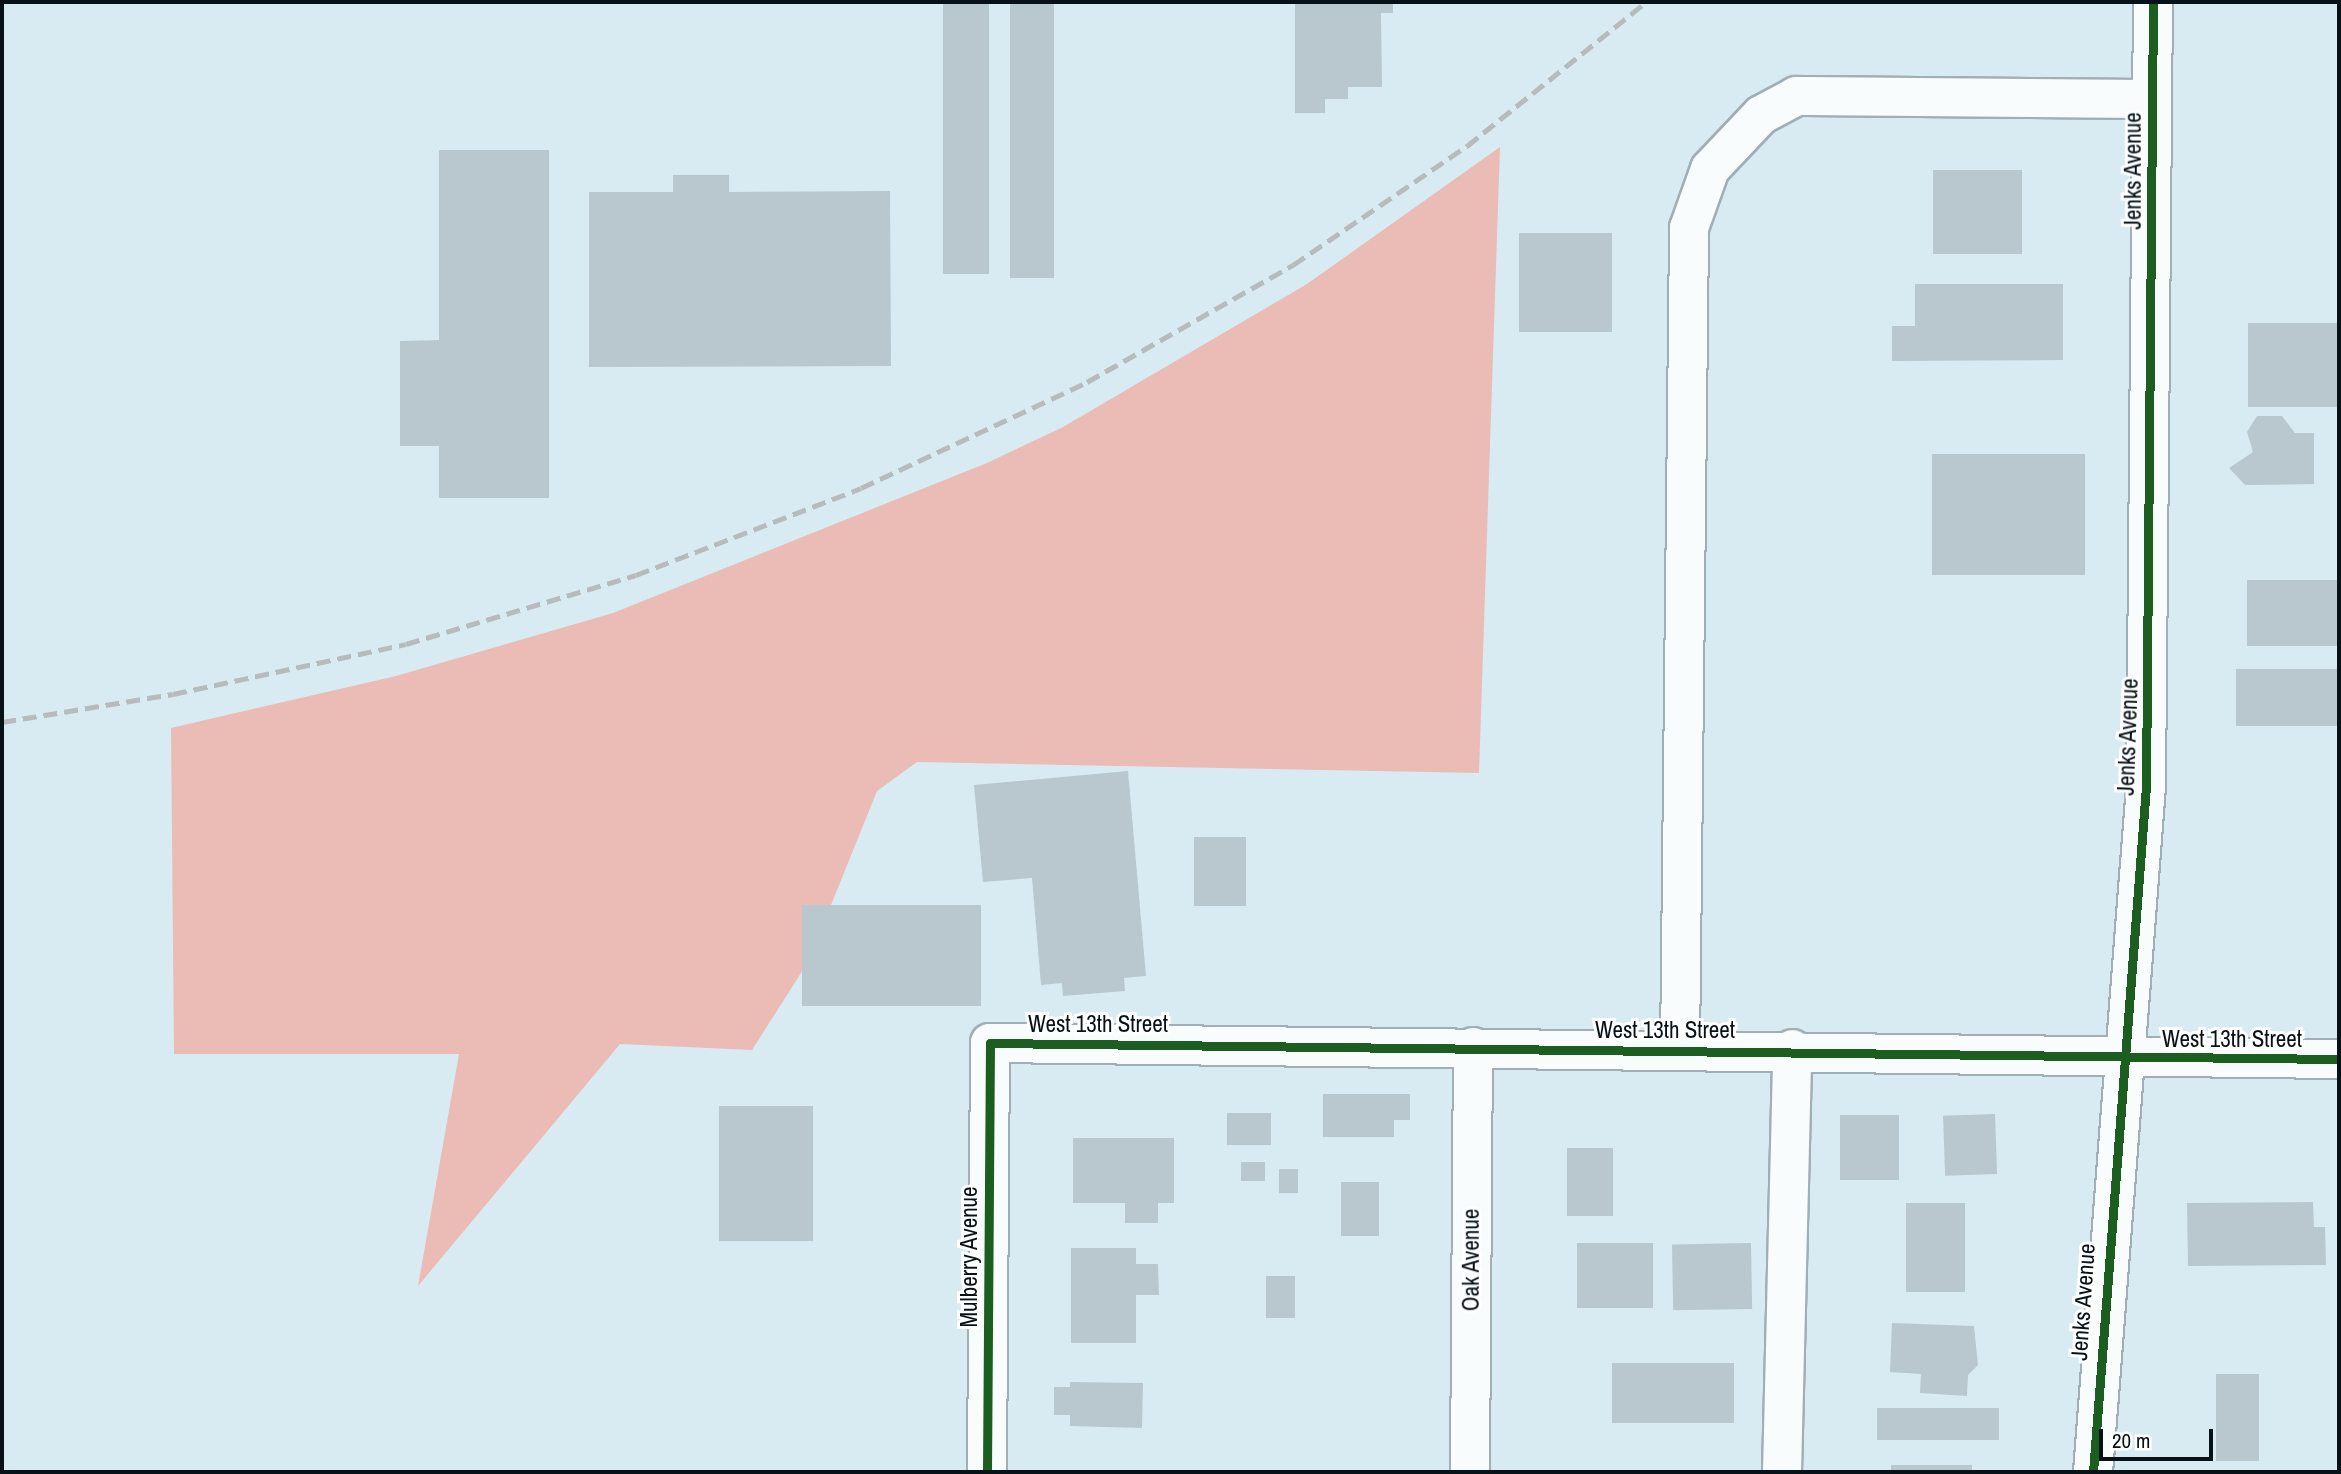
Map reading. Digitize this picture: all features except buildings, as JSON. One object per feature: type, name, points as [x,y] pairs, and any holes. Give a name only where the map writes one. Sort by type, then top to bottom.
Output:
[{"type":"street","name":"Jenks Avenue","points":[[2093,1472],[2150,682],[2153,2]]},
{"type":"street","points":[[1680,1051],[1689,228],[1710,169],[1761,115],[1796,96],[2152,99]]},
{"type":"street","name":"West 13th Street","points":[[990,1043],[1680,1051],[1792,1049],[2123,1058],[2339,1059]]},
{"type":"street","name":"Mulberry Avenue","points":[[987,1472],[990,1043]]},
{"type":"street","name":"Oak Avenue","points":[[1469,1472],[1473,1047]]},
{"type":"street","points":[[1782,1472],[1792,1049]]},
{"type":"shaded area","points":[[1500,147],[1479,773],[917,762],[877,791],[808,962],[752,1050],[620,1044],[418,1286],[459,1054],[174,1054],[171,728],[396,676],[613,613],[987,463],[1063,427],[1307,284]]},
{"type":"railway","points":[[2,722],[173,694],[406,644],[636,575],[861,488],[1087,382],[1293,265],[1467,146],[1646,2]]},
{"type":"cycle path","points":[[2093,1472],[2146,786],[2153,2]]},
{"type":"cycle path","points":[[987,1472],[990,1043],[2339,1059]]}]
